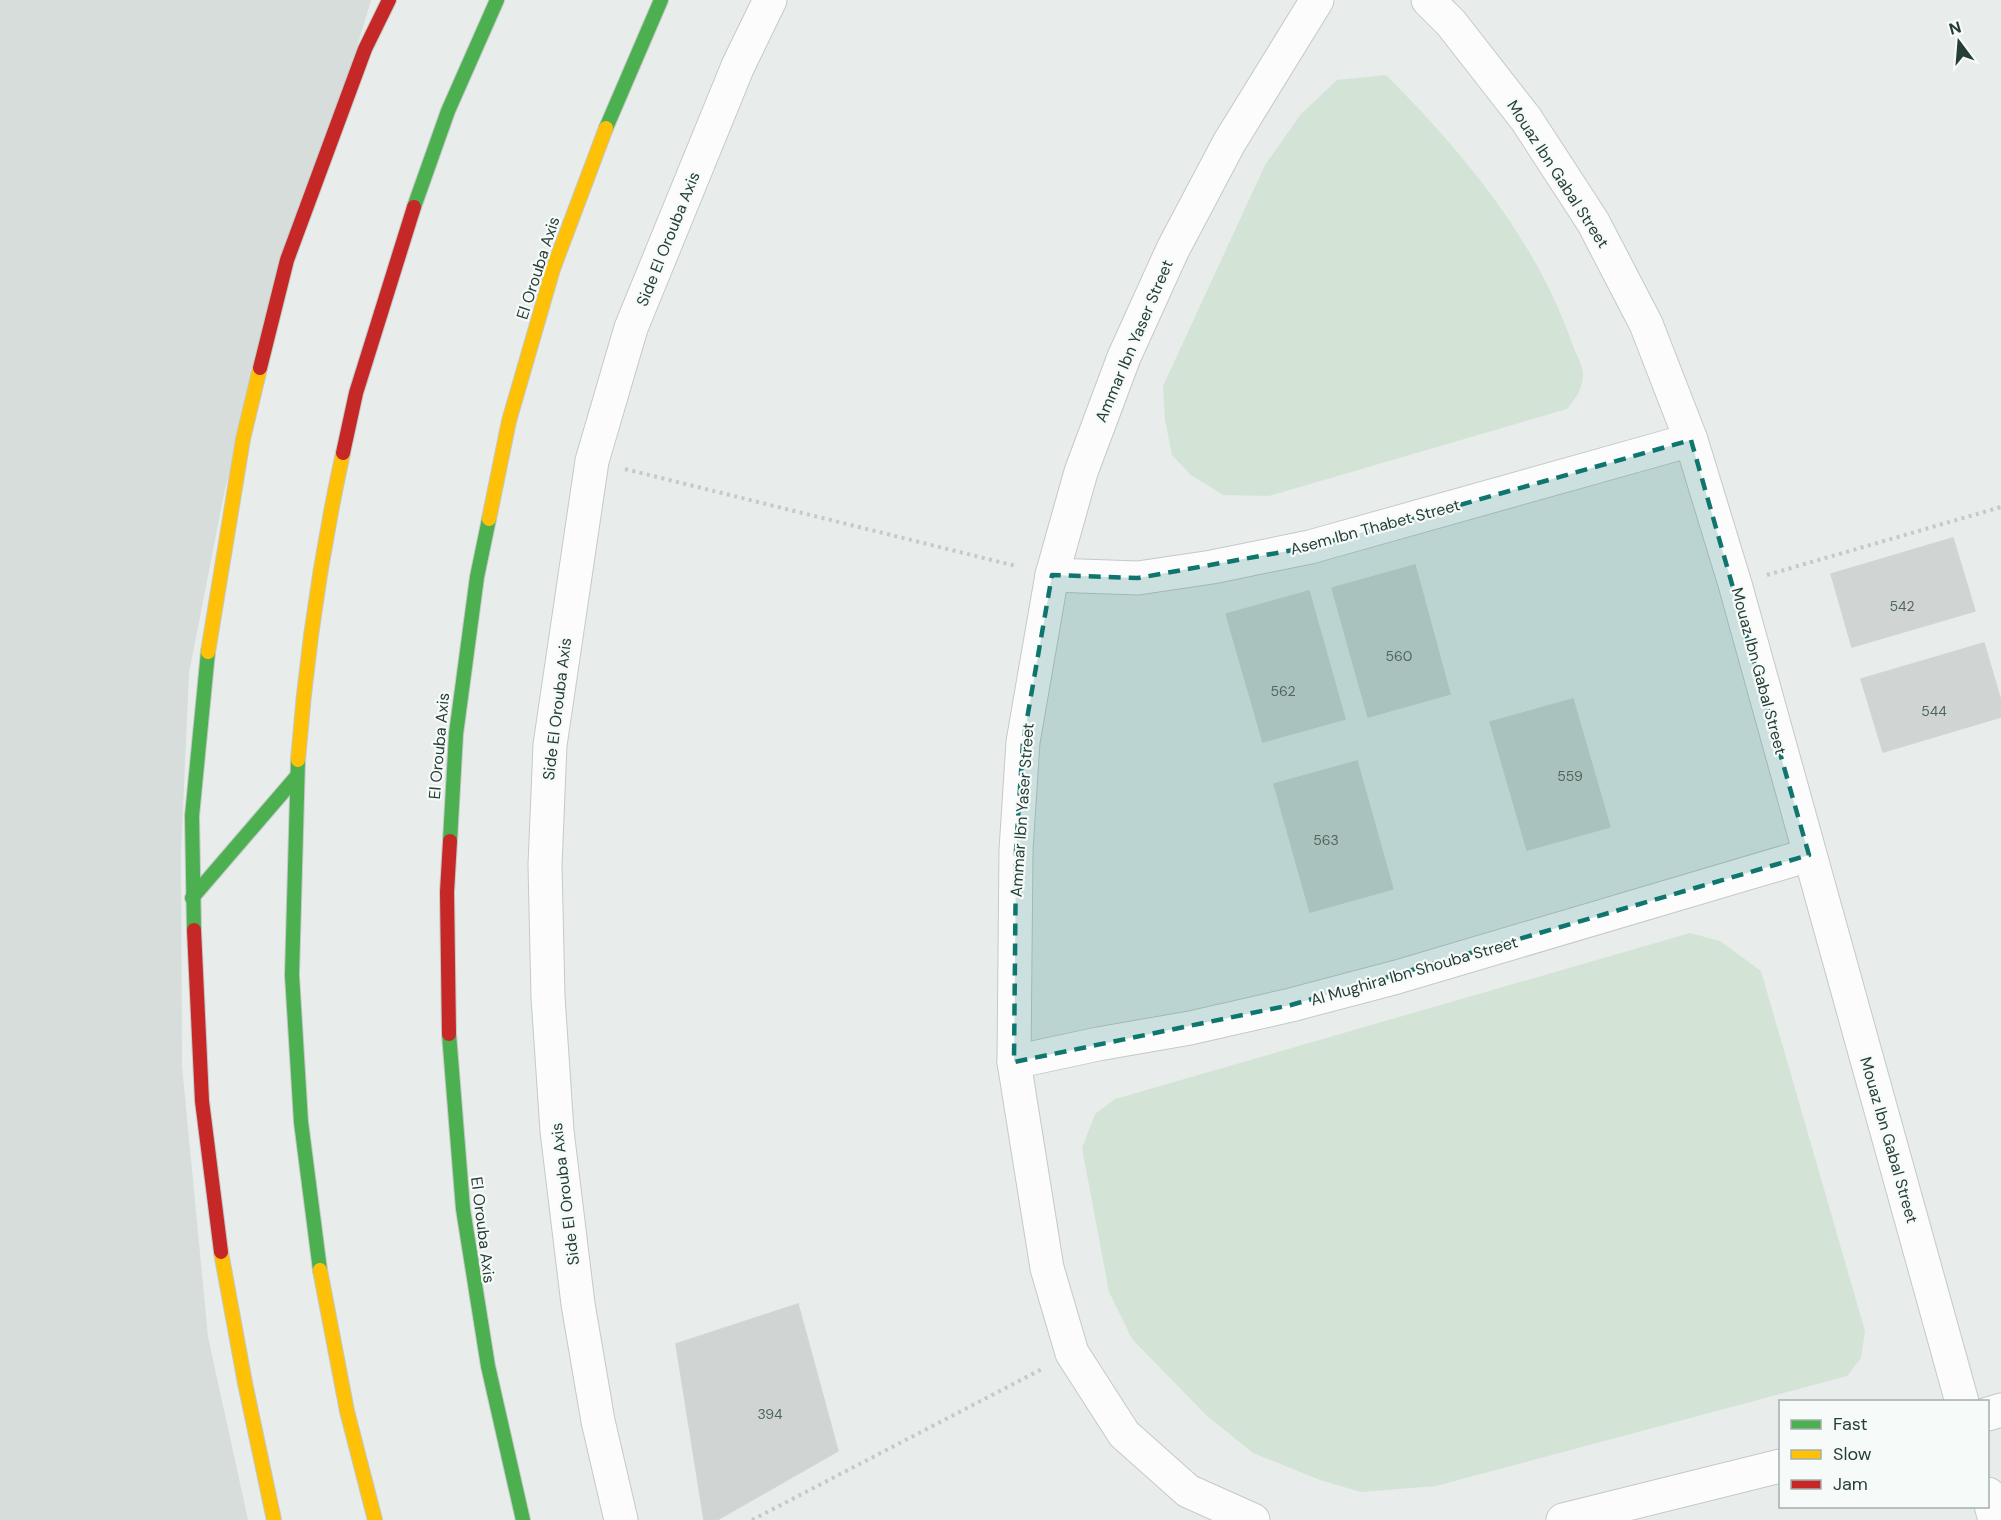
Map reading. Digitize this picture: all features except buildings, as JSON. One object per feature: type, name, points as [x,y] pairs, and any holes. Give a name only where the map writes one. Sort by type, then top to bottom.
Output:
[{"type":"main road","points":[[274,1520],[244,1383],[218,1230],[202,1101],[192,898],[192,816],[210,633],[243,440],[287,260],[365,49],[389,0]]},
{"type":"main road","points":[[375,1520],[347,1411],[319,1267],[301,1122],[292,975],[297,776],[304,682],[325,537],[356,393],[400,249],[448,111],[497,0]]},
{"type":"main road","name":"El Orouba Axis","points":[[523,1520],[501,1429],[473,1285],[455,1139],[446,970],[447,846],[459,700],[480,554],[512,411],[552,270],[602,132],[661,0]]},
{"type":"main road","points":[[192,898],[297,776]]},
{"type":"street","name":"Side El Orouba Axis","points":[[621,1520],[598,1421],[578,1304],[557,1131],[548,997],[545,865],[550,745],[592,461],[631,328],[738,66],[770,0]]},
{"type":"street","name":"Ammar Ibn Yaser Street","points":[[1253,1520],[1188,1491],[1124,1434],[1072,1353],[1047,1268],[1014,1062],[1016,850],[1023,742],[1052,575],[1081,472],[1124,357],[1173,249],[1229,143],[1317,0]]},
{"type":"street","name":"Mouaz Ibn Gabal Street","points":[[1428,0],[1451,23],[1527,119],[1593,222],[1646,324],[1691,440],[1735,584],[1962,1400]]},
{"type":"street","name":"Asem Ibn Thabet Street","points":[[1052,575],[1138,578],[1212,567],[1299,549],[1691,440]]},
{"type":"street","name":"Al Mughira Ibn Shouba Street","points":[[1014,1062],[1190,1028],[1302,1002],[1397,977],[1809,855]]},
{"type":"street","points":[[1563,1520],[1779,1466]]},
{"type":"street","points":[[1989,1498],[1995,1520]]},
{"type":"path","points":[[592,461],[1052,575]]},
{"type":"path","points":[[1735,584],[2001,507]]},
{"type":"path","points":[[752,1520],[1072,1353]]},
{"type":"highlighted area","points":[[1691,440],[1809,855],[1291,1005],[1014,1062],[1016,850],[1023,742],[1052,575],[1138,578],[1310,547]]},
{"type":"shaded area","points":[[0,0],[371,0],[225,489],[189,673],[181,854],[182,1066],[208,1337],[248,1520],[0,1520]]},
{"type":"green space","points":[[1386,75],[1415,104],[1469,166],[1518,233],[1557,305],[1579,360],[1583,373],[1580,390],[1567,409],[1269,496],[1223,495],[1191,475],[1172,455],[1165,420],[1163,386],[1265,165],[1301,114],[1337,80]]},
{"type":"green space","points":[[1690,933],[1720,941],[1761,971],[1865,1331],[1861,1358],[1847,1376],[1436,1486],[1361,1492],[1320,1480],[1253,1453],[1206,1415],[1132,1339],[1109,1292],[1082,1148],[1095,1114],[1115,1099]]},
{"type":"traffic: fast","points":[[414,207],[448,111],[497,0]]},
{"type":"traffic: fast","points":[[606,128],[661,0]]},
{"type":"traffic: fast","points":[[450,841],[456,734],[477,577],[489,519]]},
{"type":"traffic: fast","points":[[194,930],[192,816],[208,652]]},
{"type":"traffic: fast","points":[[298,760],[292,975],[301,1122],[320,1270]]},
{"type":"traffic: fast","points":[[192,898],[297,776]]},
{"type":"traffic: fast","points":[[449,1034],[463,1209],[488,1366],[523,1520]]},
{"type":"traffic: slow","points":[[489,519],[509,421],[553,269],[606,128]]},
{"type":"traffic: slow","points":[[208,652],[243,439],[260,368]]},
{"type":"traffic: slow","points":[[298,760],[315,605],[343,453]]},
{"type":"traffic: slow","points":[[221,1252],[245,1383],[274,1520]]},
{"type":"traffic: slow","points":[[320,1270],[347,1411],[375,1520]]},
{"type":"traffic: jam","points":[[260,368],[287,260],[365,49],[389,0]]},
{"type":"traffic: jam","points":[[343,453],[356,393],[414,207]]},
{"type":"traffic: jam","points":[[449,1034],[447,892],[450,841]]},
{"type":"traffic: jam","points":[[194,930],[202,1101],[221,1252]]}]
